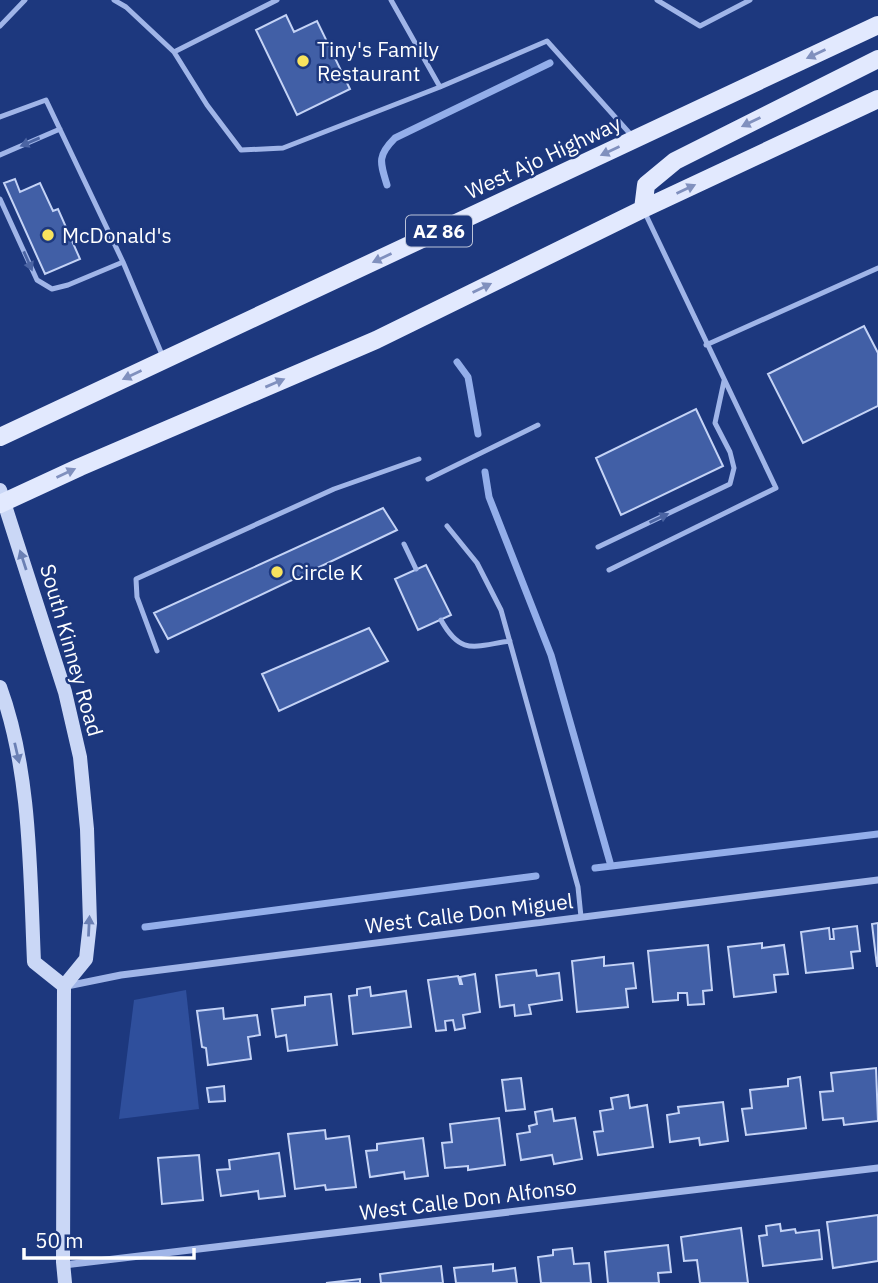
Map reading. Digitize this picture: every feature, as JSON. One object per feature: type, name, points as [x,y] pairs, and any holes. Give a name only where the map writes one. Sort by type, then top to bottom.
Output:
[{"type":"main road","name":"West Ajo Highway","points":[[0,437],[878,25]]},
{"type":"main road","points":[[643,209],[646,185],[676,161],[878,59]]},
{"type":"main road","points":[[1,498],[80,467],[376,340],[643,209],[878,99]]},
{"type":"main road","name":"South Kinney Road","points":[[1,498],[65,692],[80,757],[87,830],[90,923],[86,959],[64,986]]},
{"type":"main road","points":[[0,687],[22,780],[28,834],[34,962],[64,986],[65,1283]]},
{"type":"street","name":"West Calle Don Miguel","points":[[64,986],[121,975],[878,880]]},
{"type":"street","name":"West Calle Don Alfonso","points":[[63,1265],[878,1168]]},
{"type":"lane","points":[[0,26],[25,0]]},
{"type":"lane","points":[[114,0],[126,7],[174,52],[207,106],[241,150],[283,148],[440,87],[547,41],[635,139]]},
{"type":"lane","points":[[174,52],[277,0]]},
{"type":"lane","points":[[391,0],[440,87]]},
{"type":"lane","points":[[657,0],[700,26],[750,0]]},
{"type":"lane","points":[[0,117],[46,100],[123,262],[165,360]]},
{"type":"lane","points":[[0,155],[60,129]]},
{"type":"lane","points":[[0,199],[37,280],[52,289],[123,262]]},
{"type":"lane","points":[[609,570],[776,488],[643,209]]},
{"type":"lane","points":[[706,345],[876,268],[878,277]]},
{"type":"lane","points":[[598,547],[730,484],[734,468],[730,452],[715,423],[724,381]]},
{"type":"lane","points":[[428,479],[538,425]]},
{"type":"lane","points":[[158,651],[137,597],[136,579],[334,489],[419,459]]},
{"type":"lane","points":[[447,526],[477,563],[501,610],[578,887],[580,917]]},
{"type":"lane","points":[[404,544],[415,569]]},
{"type":"lane","points":[[441,620],[451,638],[466,647],[510,641]]},
{"type":"shaded area","points":[[186,990],[199,1109],[119,1119],[134,1000]]},
{"type":"building","name":"Tiny's Family Restaurant","points":[[286,15],[294,32],[317,21],[350,89],[297,115],[256,30]]},
{"type":"building","name":"McDonald's","points":[[15,179],[20,192],[40,183],[53,211],[58,209],[80,259],[45,274],[4,183]]},
{"type":"building","points":[[864,326],[878,353],[878,406],[803,443],[768,374]]},
{"type":"building","points":[[696,409],[723,466],[621,515],[596,458]]},
{"type":"building","name":"Circle K","points":[[383,508],[397,530],[168,639],[154,613]]},
{"type":"building","name":"Circle K","points":[[426,565],[451,615],[418,630],[395,579]]},
{"type":"building","name":"Circle K","points":[[369,628],[388,661],[279,711],[262,674]]},
{"type":"building","points":[[878,923],[878,966],[877,966],[872,924]]},
{"type":"building","points":[[857,926],[860,951],[851,952],[853,968],[806,973],[801,932],[829,928],[830,939],[834,939],[833,929]]},
{"type":"building","points":[[762,943],[762,948],[784,945],[788,974],[774,975],[776,992],[734,997],[728,947]]},
{"type":"building","points":[[708,945],[712,990],[703,991],[704,1004],[688,1005],[687,993],[678,993],[678,1000],[653,1002],[648,951]]},
{"type":"building","points":[[604,957],[604,966],[633,963],[636,988],[626,989],[628,1007],[577,1012],[572,961]]},
{"type":"building","points":[[536,970],[537,976],[559,973],[562,1000],[529,1005],[531,1014],[515,1016],[514,1005],[500,1007],[496,975]]},
{"type":"building","points":[[475,974],[480,1012],[463,1015],[465,1028],[455,1030],[453,1020],[445,1021],[446,1030],[436,1031],[428,980],[458,976],[462,984],[460,977]]},
{"type":"building","points":[[370,987],[371,996],[406,991],[411,1027],[353,1034],[349,996],[357,995],[357,989]]},
{"type":"building","points":[[331,994],[337,1045],[288,1051],[286,1035],[276,1037],[272,1009],[305,1005],[305,997]]},
{"type":"building","points":[[223,1008],[224,1019],[257,1015],[260,1035],[248,1037],[251,1059],[208,1065],[206,1048],[202,1047],[197,1011]]},
{"type":"building","points":[[876,1068],[878,1121],[844,1125],[843,1118],[823,1120],[820,1092],[833,1091],[831,1073]]},
{"type":"building","points":[[800,1077],[806,1128],[746,1135],[742,1109],[752,1108],[750,1090],[788,1086],[788,1079]]},
{"type":"building","points":[[521,1078],[525,1109],[506,1111],[502,1080]]},
{"type":"building","points":[[224,1086],[225,1101],[209,1102],[207,1088]]},
{"type":"building","points":[[628,1095],[630,1108],[647,1105],[653,1147],[598,1155],[594,1132],[603,1131],[600,1111],[613,1109],[611,1098]]},
{"type":"building","points":[[723,1102],[728,1141],[700,1145],[699,1138],[670,1142],[667,1115],[679,1113],[678,1107]]},
{"type":"building","points":[[552,1109],[554,1121],[575,1118],[582,1159],[554,1164],[552,1155],[521,1160],[517,1134],[530,1132],[529,1126],[537,1124],[535,1112]]},
{"type":"building","points":[[499,1118],[505,1165],[468,1170],[468,1166],[445,1168],[442,1143],[452,1142],[450,1124]]},
{"type":"building","points":[[325,1130],[326,1139],[349,1136],[356,1187],[326,1190],[325,1185],[295,1189],[288,1134]]},
{"type":"building","points":[[423,1138],[428,1176],[405,1179],[404,1172],[370,1177],[366,1151],[377,1150],[377,1144]]},
{"type":"building","points":[[279,1153],[285,1196],[259,1199],[258,1191],[221,1196],[217,1170],[230,1169],[229,1160]]},
{"type":"building","points":[[199,1155],[203,1200],[162,1204],[158,1158]]},
{"type":"building","points":[[878,1215],[878,1261],[833,1268],[827,1222]]},
{"type":"building","points":[[780,1224],[781,1231],[795,1229],[796,1233],[819,1230],[822,1259],[763,1266],[759,1236],[767,1235],[766,1226]]},
{"type":"building","points":[[741,1228],[748,1283],[700,1283],[697,1260],[684,1261],[681,1237]]},
{"type":"building","points":[[668,1245],[671,1272],[658,1273],[659,1283],[608,1283],[605,1252]]},
{"type":"building","points":[[572,1248],[574,1264],[589,1263],[591,1283],[541,1283],[538,1257],[553,1255],[553,1250]]},
{"type":"building","points":[[493,1264],[493,1271],[515,1268],[517,1283],[456,1283],[454,1268]]},
{"type":"building","points":[[441,1266],[443,1283],[381,1283],[380,1274]]},
{"type":"building","points":[[360,1279],[360,1283],[326,1283]]},
{"type":"waterway","points":[[387,185],[382,160],[385,150],[395,138],[550,63]]},
{"type":"waterway","points":[[457,362],[468,377],[478,434]]},
{"type":"waterway","points":[[485,472],[489,497],[551,655],[611,866]]},
{"type":"waterway","points":[[595,868],[878,834]]},
{"type":"waterway","points":[[145,927],[536,876]]},
{"type":"place","name":"Tiny's Family Restaurant","points":[[303,61]]},
{"type":"place","name":"McDonald's","points":[[48,235]]},
{"type":"place","name":"Circle K","points":[[277,572]]}]
